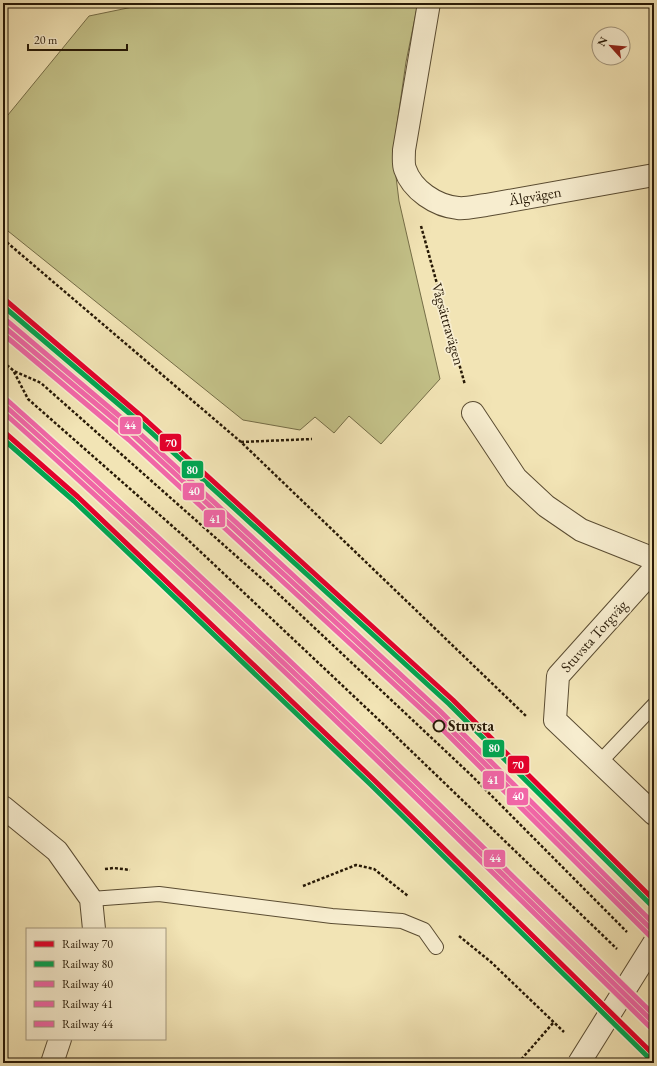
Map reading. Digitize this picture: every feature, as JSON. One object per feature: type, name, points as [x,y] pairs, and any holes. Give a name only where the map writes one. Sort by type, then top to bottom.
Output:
[{"type":"street","points":[[418,191],[410,181],[404,168],[404,150],[429,3]]},
{"type":"street","name":"Älgvägen","points":[[418,191],[437,202],[458,209],[654,175]]},
{"type":"street","points":[[473,413],[516,478],[546,506],[581,530],[654,559]]},
{"type":"street","name":"Stuvsta Torgväg","points":[[654,569],[558,676],[555,720],[654,814]]},
{"type":"street","points":[[3,807],[57,851],[92,899],[94,928]]},
{"type":"street","points":[[579,1063],[654,944]]},
{"type":"street","points":[[52,1063],[60,1040]]},
{"type":"lane","points":[[599,763],[654,705]]},
{"type":"lane","points":[[92,899],[159,894],[332,916],[402,921],[424,930],[436,948]]},
{"type":"path","name":"Vågsättravägen","points":[[418,191],[422,230],[473,413]]},
{"type":"path","points":[[3,239],[241,442],[532,722]]},
{"type":"path","points":[[3,362],[14,371],[41,383],[270,586],[471,775],[631,936]]},
{"type":"path","points":[[14,371],[28,399],[187,539],[379,720],[619,951]]},
{"type":"path","points":[[241,442],[312,439]]},
{"type":"path","points":[[518,1063],[554,1022]]},
{"type":"shaded area","points":[[152,3],[418,3],[406,62],[393,152],[399,201],[440,379],[381,444],[349,416],[334,433],[315,417],[300,430],[243,420],[3,227],[3,121],[89,16]]},
{"type":"rail line","name":"70","points":[[3,298],[147,421],[453,700],[654,900]]},
{"type":"rail line","name":"80","points":[[3,306],[143,425],[449,704],[650,904]]},
{"type":"rail line","name":"44","points":[[7,321],[137,431],[440,711],[654,924]]},
{"type":"rail line","name":"40","points":[[3,326],[133,435],[436,715],[654,932]]},
{"type":"rail line","name":"41","points":[[3,334],[129,440],[432,719],[650,936]]},
{"type":"rail line","name":"44","points":[[7,400],[253,626],[415,781],[654,1015]]},
{"type":"rail line","name":"40","points":[[3,404],[87,479],[251,632],[494,866],[654,1023]]},
{"type":"rail line","name":"41","points":[[3,412],[249,638],[411,793],[650,1027]]},
{"type":"rail line","name":"70","points":[[3,431],[78,497],[374,780],[654,1055]]},
{"type":"rail line","name":"80","points":[[3,439],[74,501],[370,784],[650,1059]]},
{"type":"place","name":"Stuvsta","points":[[439,726]]}]
